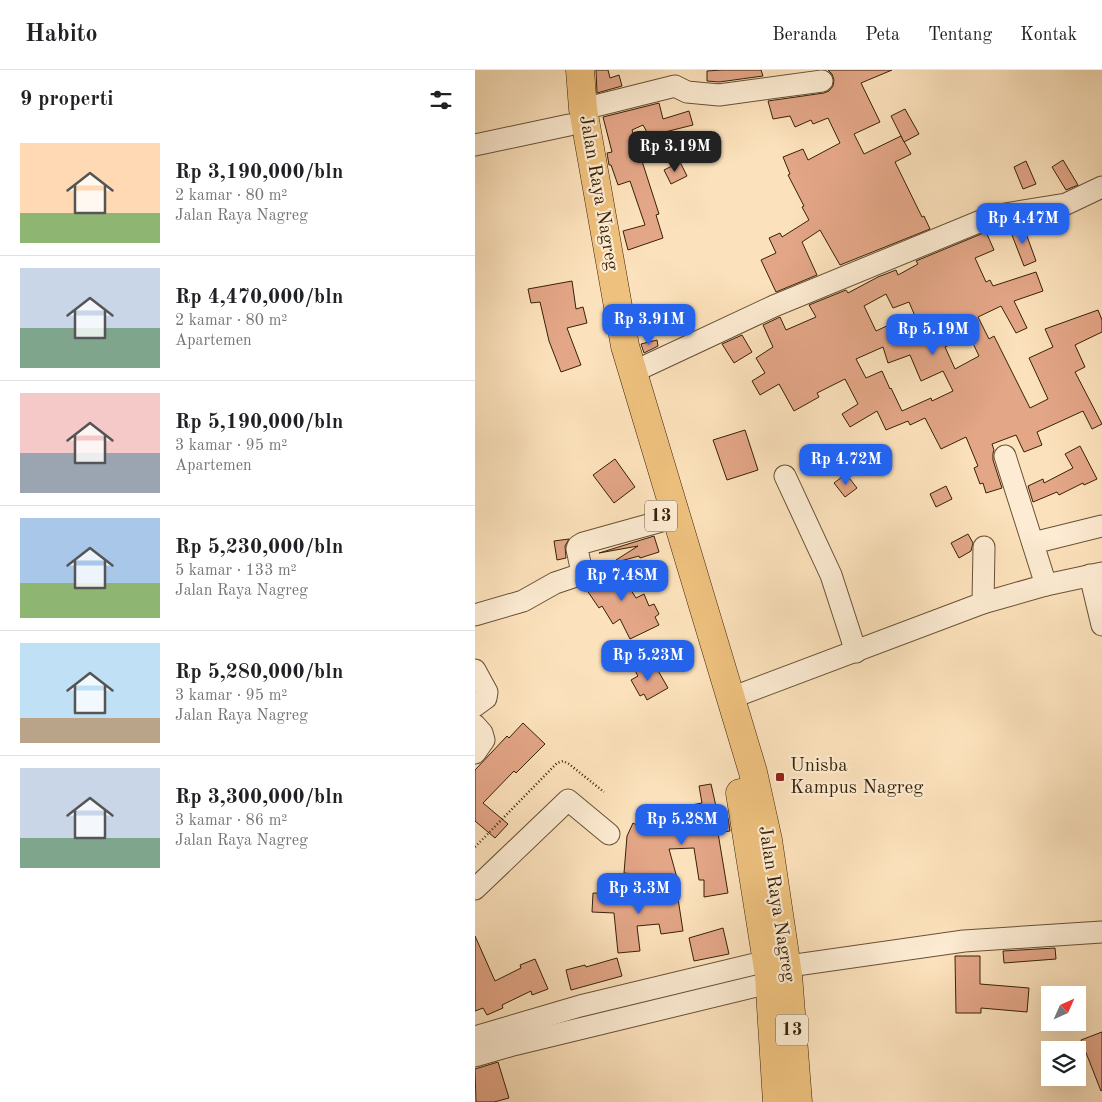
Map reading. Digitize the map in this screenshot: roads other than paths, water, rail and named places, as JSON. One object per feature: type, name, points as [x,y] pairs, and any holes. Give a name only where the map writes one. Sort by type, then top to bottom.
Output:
[{"type":"highway","name":"Jalan Raya Nagreg","points":[[562,70],[576,117],[625,346],[753,772],[768,840],[781,969],[799,1102]]},
{"type":"highway","name":"Jalan Raya Nagreg","points":[[580,70],[576,117],[597,298],[608,349],[683,585],[739,786],[781,969],[777,1102]]},
{"type":"street","points":[[475,146],[675,86],[687,92],[719,95],[822,81]]},
{"type":"street","points":[[633,372],[774,306],[993,216],[1066,204],[1102,187]]},
{"type":"street","points":[[1005,456],[1046,585]]},
{"type":"street","points":[[785,476],[831,575],[856,652]]},
{"type":"street","points":[[475,615],[523,601],[555,583],[579,575],[581,568],[577,549],[583,543],[662,520]]},
{"type":"street","points":[[1033,543],[1102,526]]},
{"type":"street","points":[[983,603],[984,547]]},
{"type":"street","points":[[731,698],[983,603],[1046,585],[1096,574],[1102,625]]},
{"type":"street","points":[[475,670],[487,689],[487,695],[484,700],[475,706]]},
{"type":"street","points":[[475,725],[483,735],[484,740],[477,747]]},
{"type":"street","points":[[475,889],[568,800],[609,834]]},
{"type":"street","points":[[475,1056],[511,1036],[580,1006],[781,969],[964,941],[1102,932]]},
{"type":"street","points":[[477,1030],[511,1036]]},
{"type":"place","name":"Unisba Kampus Nagreg","points":[[780,777]]}]
